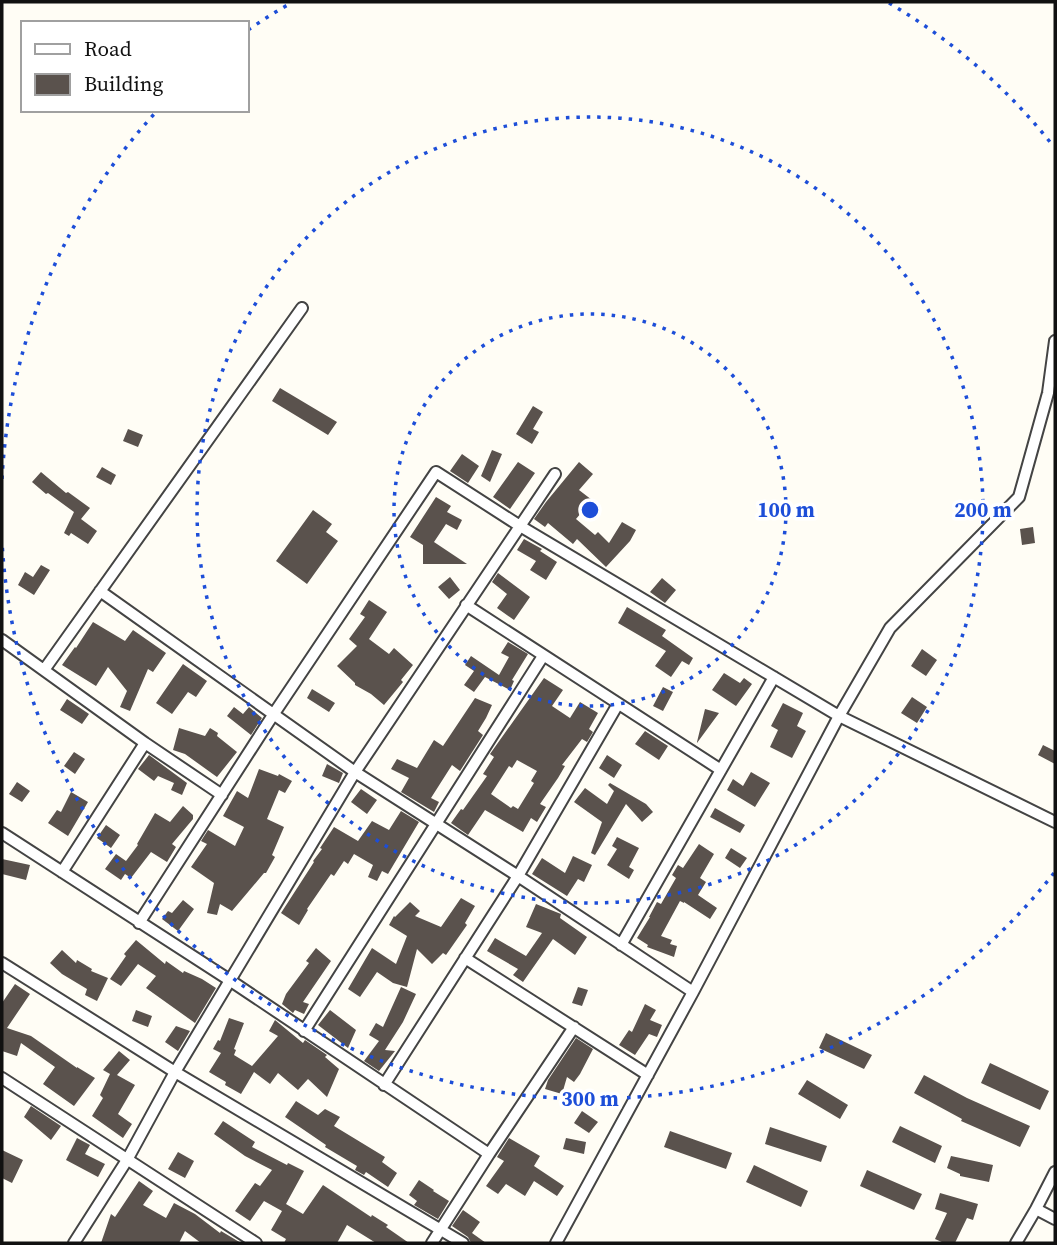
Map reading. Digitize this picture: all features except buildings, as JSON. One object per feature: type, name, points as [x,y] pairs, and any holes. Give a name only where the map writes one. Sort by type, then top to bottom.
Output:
[{"type":"street","points":[[44,670],[302,309]]},
{"type":"street","points":[[556,1243],[839,716],[890,628],[1019,497],[1052,395],[1055,341]]},
{"type":"street","points":[[139,923],[272,715],[436,472],[520,526],[839,716],[1055,822]]},
{"type":"street","points":[[74,1243],[127,1160],[175,1072],[355,772],[555,474]]},
{"type":"street","points":[[100,591],[355,772],[693,992]]},
{"type":"street","points":[[466,605],[721,770]]},
{"type":"street","points":[[2,640],[222,795]]},
{"type":"street","points":[[304,1031],[543,656]]},
{"type":"street","points":[[621,945],[774,677]]},
{"type":"street","points":[[384,1085],[518,876],[618,704]]},
{"type":"street","points":[[62,872],[145,743]]},
{"type":"street","points":[[2,834],[230,981],[489,1154]]},
{"type":"street","points":[[465,958],[648,1075]]},
{"type":"street","points":[[2,963],[175,1072],[463,1243]]},
{"type":"street","points":[[432,1243],[574,1027]]},
{"type":"street","points":[[2,1078],[256,1243]]},
{"type":"street","points":[[1016,1243],[1055,1172]]},
{"type":"street","points":[[1036,1209],[1055,1219]]}]
